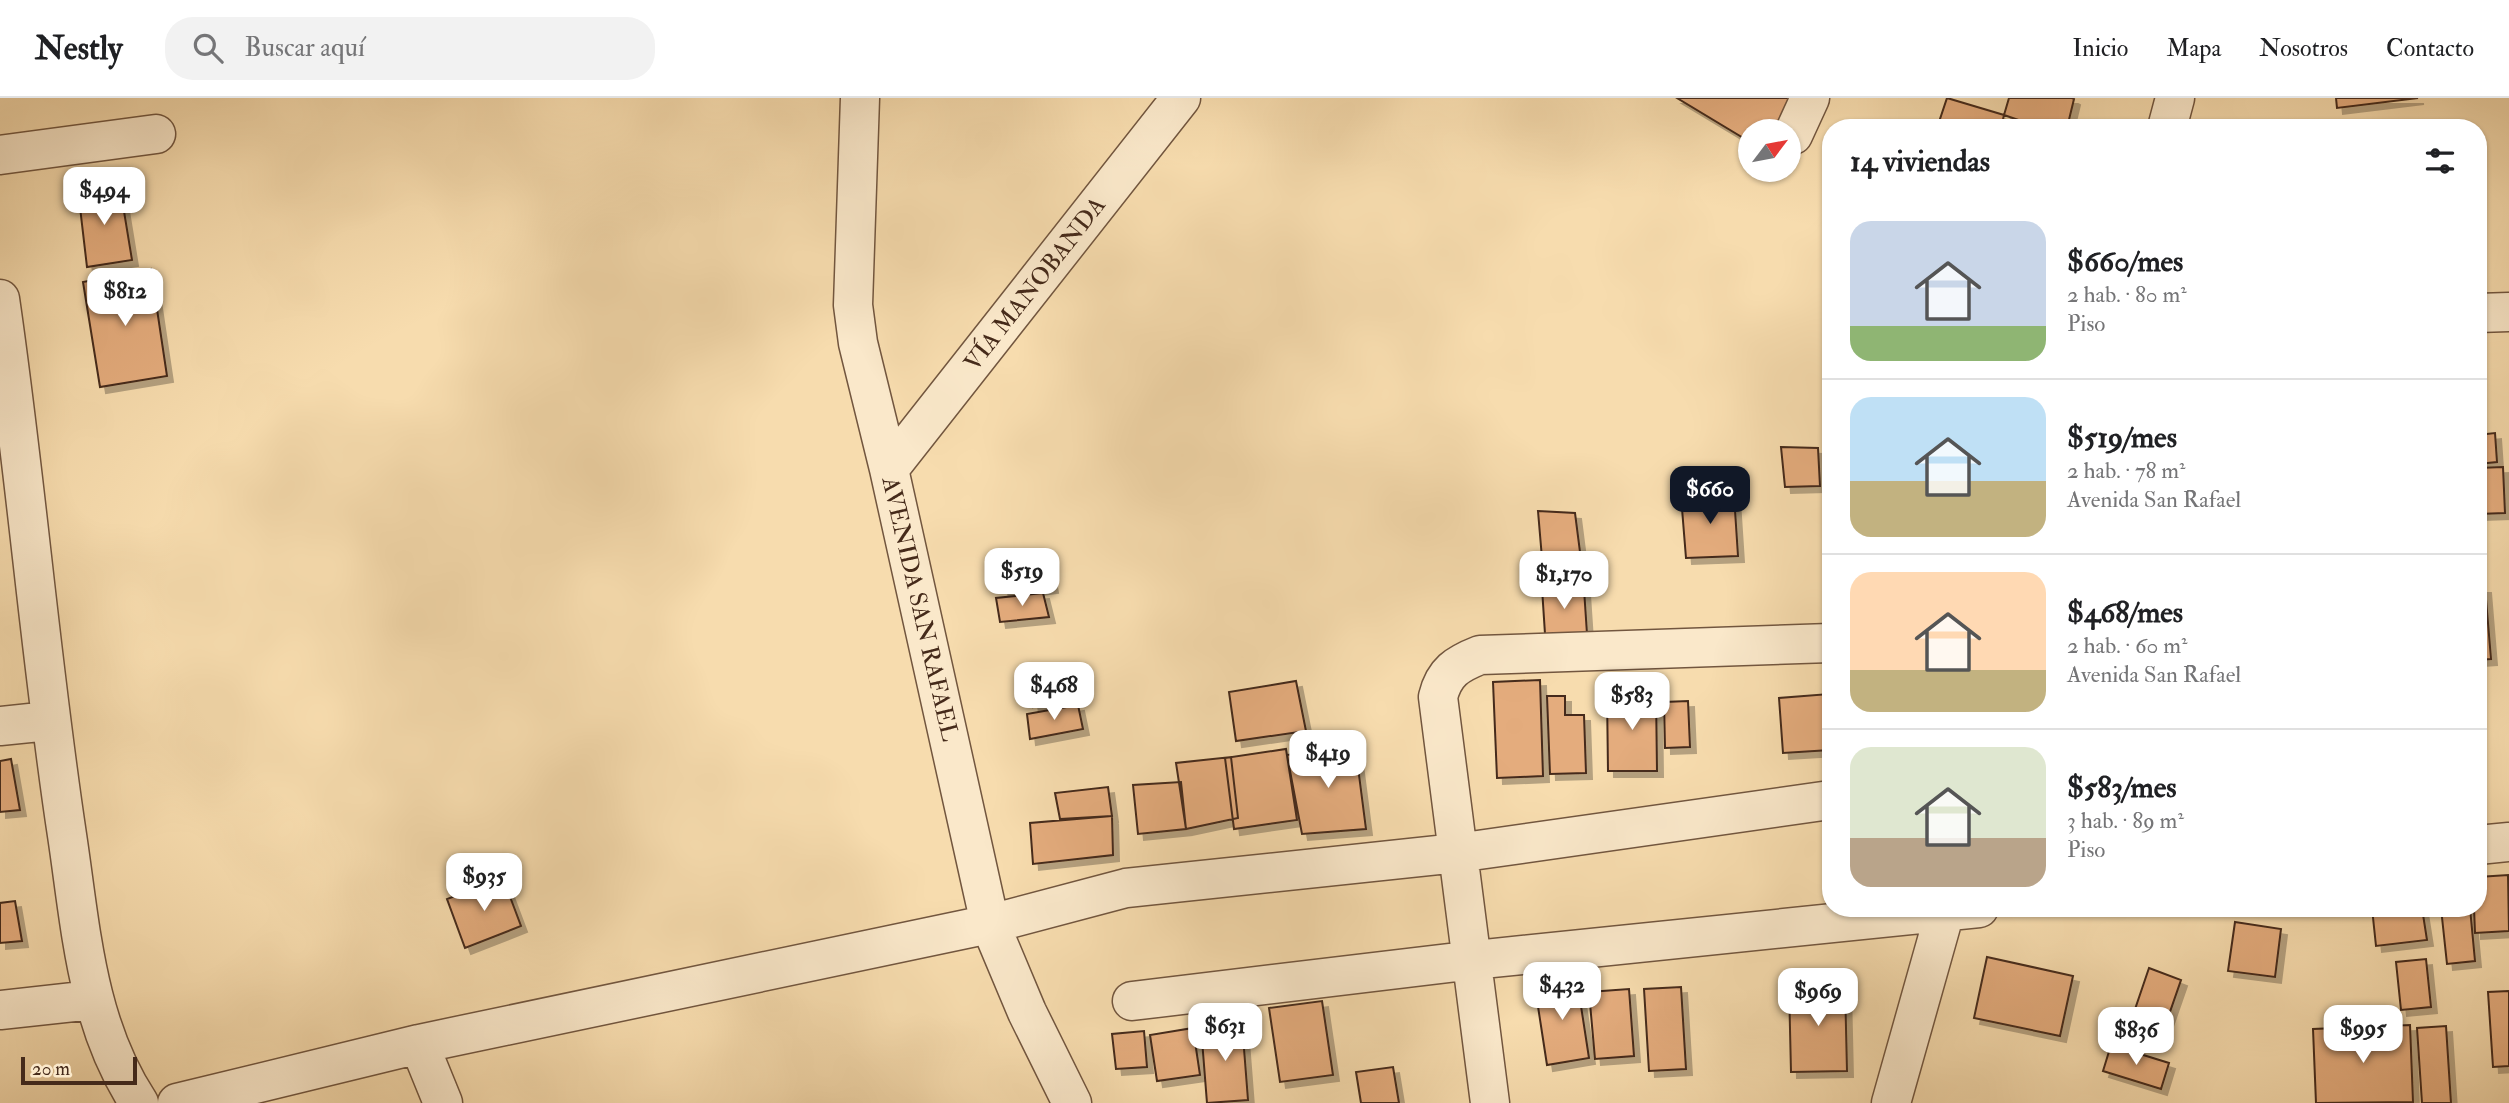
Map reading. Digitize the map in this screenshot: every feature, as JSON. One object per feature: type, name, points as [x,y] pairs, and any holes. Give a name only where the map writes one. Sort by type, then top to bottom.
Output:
[{"type":"street","name":"AVENIDA SAN RAFAEL","points":[[860,98],[853,305],[858,343],[889,469],[990,924],[1027,1012],[1072,1103]]},
{"type":"street","name":"VÍA MANOBANDA","points":[[889,469],[1181,98]]},
{"type":"street","points":[[1800,119],[1810,98]]},
{"type":"street","points":[[2169,119],[2175,98]]},
{"type":"street","points":[[0,155],[156,134]]},
{"type":"street","points":[[0,299],[11,443],[92,1000],[117,1071],[139,1103]]},
{"type":"street","points":[[2487,313],[2509,312]]},
{"type":"street","points":[[1490,1103],[1474,960],[1457,853],[1438,697],[1443,679],[1459,663],[1480,654],[1822,643]]},
{"type":"street","points":[[0,726],[50,721]]},
{"type":"street","points":[[177,1103],[419,1044],[990,924],[1126,888],[1457,853],[1822,801]]},
{"type":"street","points":[[2487,844],[2509,842]]},
{"type":"street","points":[[1132,1001],[1474,960],[1889,917]]},
{"type":"street","points":[[1891,1103],[1955,917]]},
{"type":"street","points":[[0,1010],[92,1000]]},
{"type":"street","points":[[419,1044],[443,1103]]},
{"type":"building","points":[[1677,98],[1791,98],[1781,119],[1738,119],[1738,135]]},
{"type":"building","points":[[1947,98],[2004,115],[2003,119],[1940,119]]},
{"type":"building","points":[[2009,98],[2074,99],[2069,119],[2016,119],[2004,115]]},
{"type":"building","points":[[2336,98],[2418,98],[2337,108]]},
{"type":"building","points":[[120,187],[132,260],[87,267],[78,190]]},
{"type":"building","points":[[151,269],[167,376],[100,387],[83,282]]},
{"type":"building","points":[[2495,433],[2497,462],[2487,463],[2487,434]]},
{"type":"building","points":[[1781,447],[1818,448],[1820,486],[1785,487]]},
{"type":"building","points":[[2503,467],[2505,513],[2487,514],[2487,468]]},
{"type":"building","points":[[1734,495],[1738,556],[1686,558],[1681,496]]},
{"type":"building","points":[[1538,511],[1575,513],[1584,583],[1544,582]]},
{"type":"building","points":[[1048,563],[1052,587],[1003,593],[999,568]]},
{"type":"building","points":[[1542,588],[1584,589],[1587,634],[1545,634]]},
{"type":"building","points":[[1043,593],[1049,617],[1000,622],[996,598]]},
{"type":"building","points":[[2487,611],[2491,659],[2487,659]]},
{"type":"building","points":[[1073,679],[1077,700],[1033,707],[1030,686]]},
{"type":"building","points":[[1540,680],[1543,776],[1497,778],[1493,682]]},
{"type":"building","points":[[1296,681],[1306,731],[1236,741],[1229,692]]},
{"type":"building","points":[[1656,693],[1657,771],[1608,771],[1607,694]]},
{"type":"building","points":[[1822,695],[1822,751],[1783,753],[1779,698]]},
{"type":"building","points":[[1547,696],[1565,696],[1565,715],[1584,715],[1586,773],[1550,774]]},
{"type":"building","points":[[1688,701],[1690,747],[1665,748],[1664,702]]},
{"type":"building","points":[[1078,705],[1083,729],[1030,739],[1027,714]]},
{"type":"building","points":[[1355,744],[1366,829],[1302,834],[1287,755]]},
{"type":"building","points":[[1286,749],[1297,820],[1234,829],[1225,758]]},
{"type":"building","points":[[1231,757],[1238,818],[1186,829],[1176,763]]},
{"type":"building","points":[[11,759],[20,810],[0,812],[0,761]]},
{"type":"building","points":[[1181,782],[1186,829],[1138,834],[1133,785]]},
{"type":"building","points":[[1108,787],[1112,816],[1060,819],[1055,793]]},
{"type":"building","points":[[1112,816],[1113,855],[1033,864],[1030,823]]},
{"type":"building","points":[[2508,875],[2509,931],[2475,933],[2474,917],[2487,917],[2487,876]]},
{"type":"building","points":[[503,878],[521,926],[465,948],[447,899]]},
{"type":"building","points":[[15,901],[22,941],[0,943],[0,903]]},
{"type":"building","points":[[2373,917],[2423,917],[2427,940],[2376,946]]},
{"type":"building","points":[[2442,917],[2471,917],[2475,961],[2447,964]]},
{"type":"building","points":[[2235,922],[2281,929],[2275,977],[2228,971]]},
{"type":"building","points":[[1987,957],[2073,976],[2060,1036],[1974,1018]]},
{"type":"building","points":[[2426,959],[2431,1007],[2401,1010],[2396,962]]},
{"type":"building","points":[[2149,968],[2181,980],[2163,1032],[2131,1021]]},
{"type":"building","points":[[1577,980],[1589,1058],[1547,1065],[1535,987]]},
{"type":"building","points":[[1845,985],[1847,1071],[1791,1072],[1789,986]]},
{"type":"building","points":[[1681,987],[1686,1069],[1649,1071],[1644,989]]},
{"type":"building","points":[[1629,989],[1634,1056],[1595,1059],[1589,992]]},
{"type":"building","points":[[2509,991],[2509,1066],[2493,1067],[2488,992]]},
{"type":"building","points":[[1322,1001],[1333,1075],[1280,1082],[1269,1008]]},
{"type":"building","points":[[1242,1023],[1248,1100],[1207,1103],[1201,1027]]},
{"type":"building","points":[[2410,1025],[2413,1102],[2316,1103],[2313,1029]]},
{"type":"building","points":[[2446,1026],[2451,1103],[2422,1103],[2417,1028]]},
{"type":"building","points":[[1193,1028],[1200,1075],[1157,1081],[1150,1035]]},
{"type":"building","points":[[1144,1031],[1147,1067],[1116,1069],[1112,1034]]},
{"type":"building","points":[[2111,1045],[2169,1063],[2161,1089],[2103,1071]]},
{"type":"building","points":[[1393,1067],[1399,1103],[1361,1103],[1356,1072]]}]
